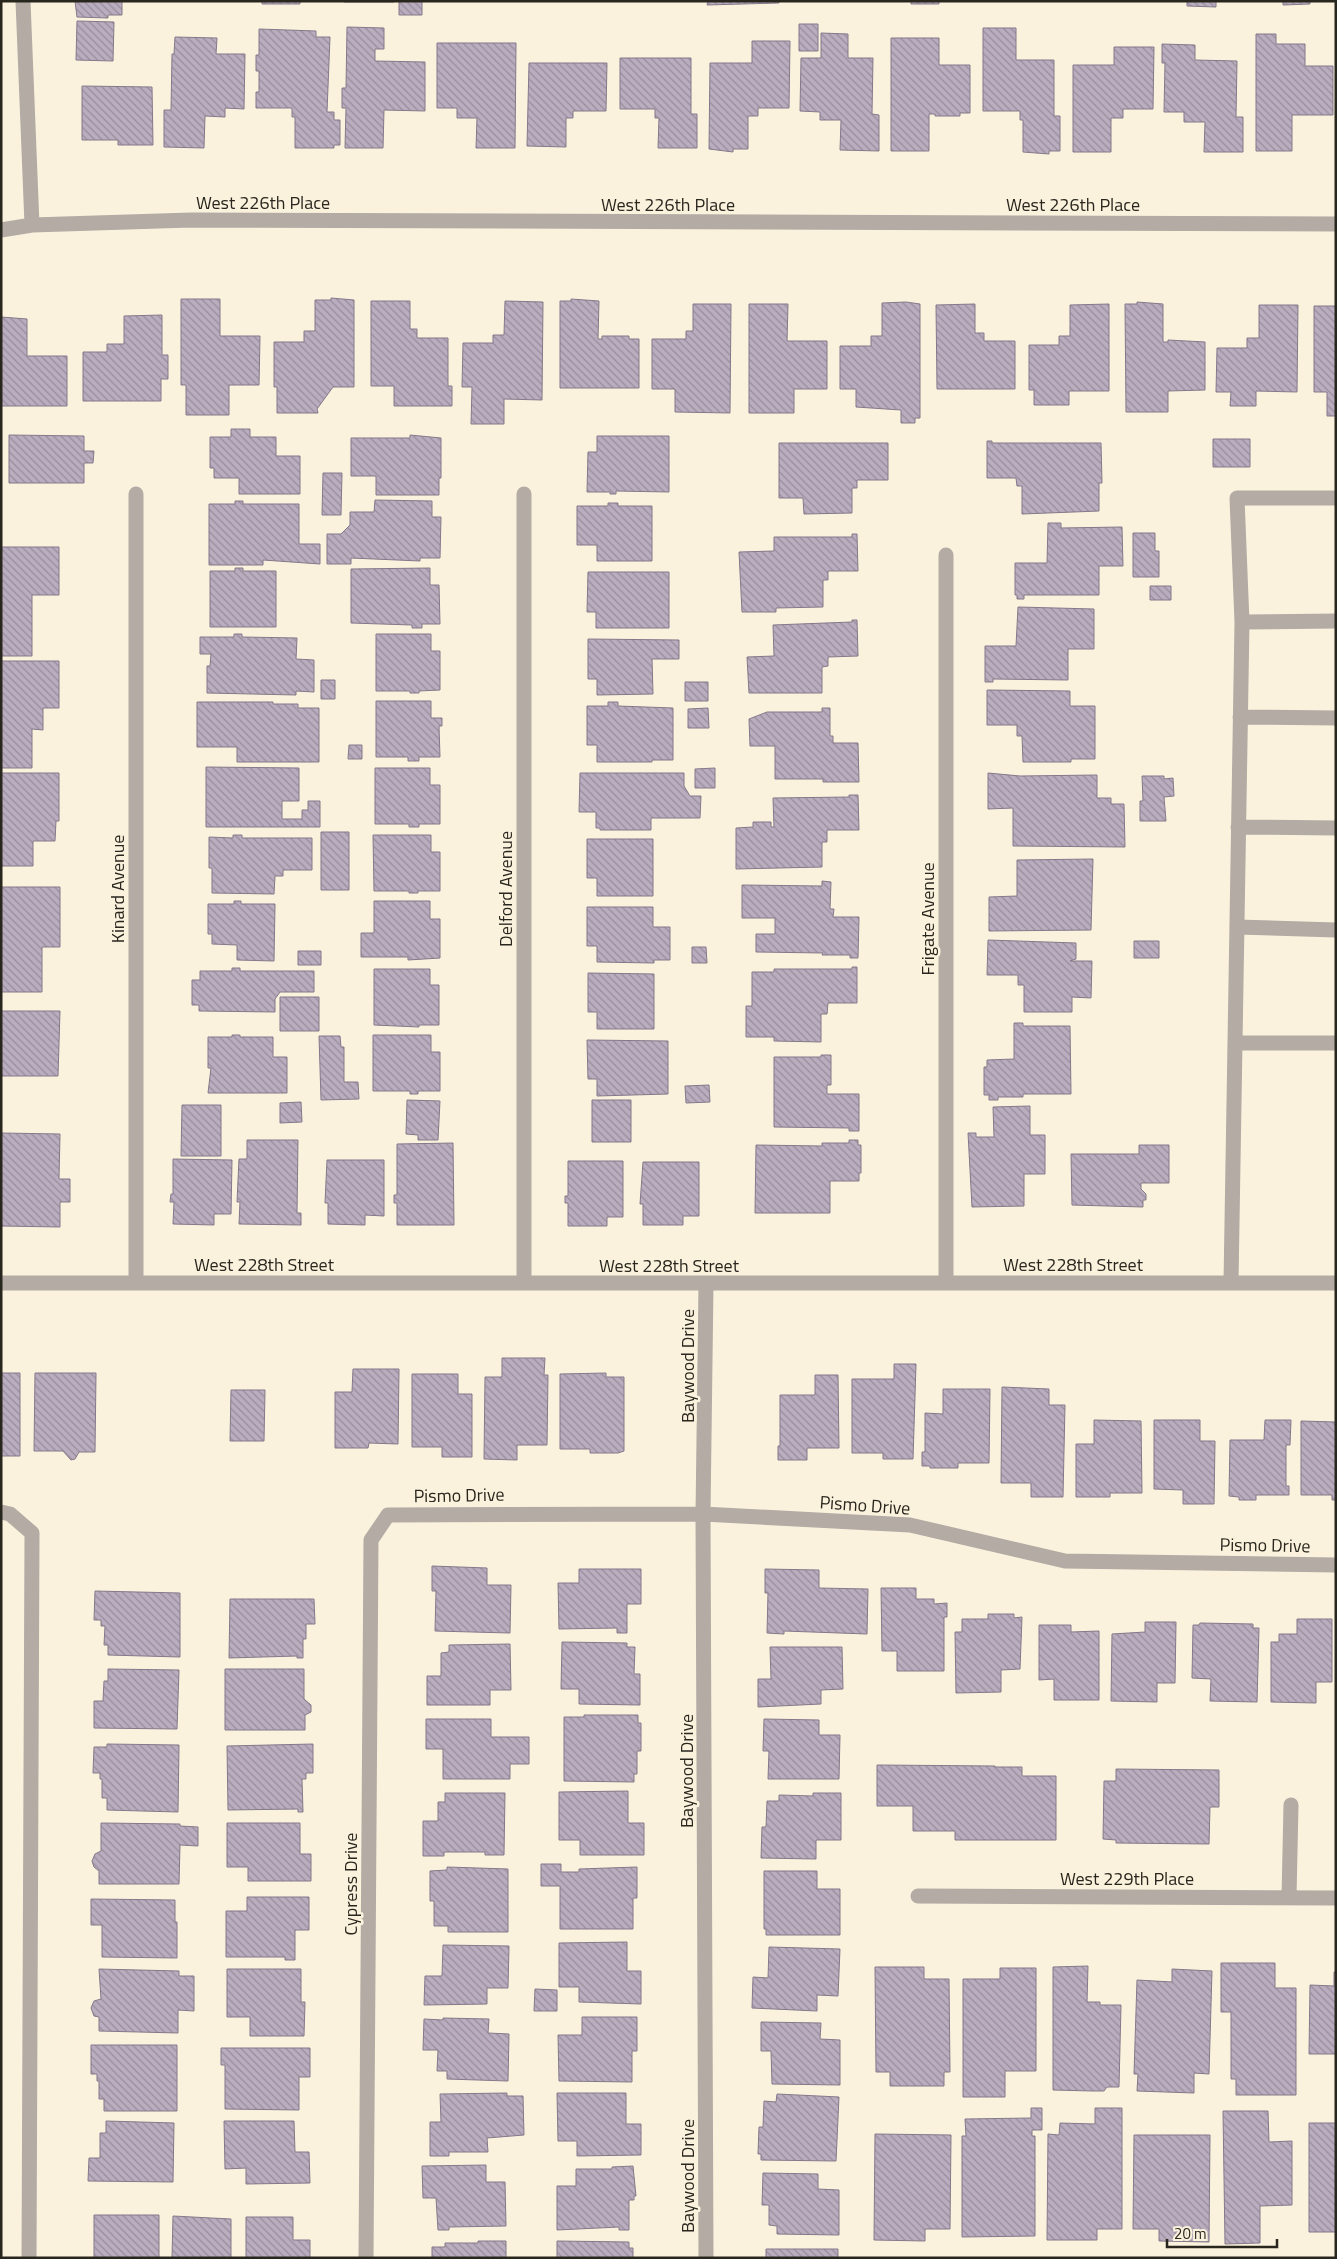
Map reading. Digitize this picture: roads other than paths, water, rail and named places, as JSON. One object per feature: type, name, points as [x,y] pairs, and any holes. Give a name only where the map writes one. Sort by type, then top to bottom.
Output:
[{"type":"street","points":[[23,1],[32,225]]},
{"type":"street","name":"West 226th Place","points":[[1,230],[32,225],[191,220],[1336,224]]},
{"type":"street","name":"Kinard Avenue","points":[[136,494],[136,1283]]},
{"type":"street","name":"Delford Avenue","points":[[524,494],[524,1283]]},
{"type":"street","points":[[1231,1283],[1242,622],[1237,498],[1336,498]]},
{"type":"street","name":"Frigate Avenue","points":[[946,555],[946,1283]]},
{"type":"street","points":[[1242,622],[1336,621]]},
{"type":"street","points":[[1240,718],[1336,718]]},
{"type":"street","points":[[1238,827],[1336,828]]},
{"type":"street","points":[[1237,927],[1336,930]]},
{"type":"street","points":[[1235,1043],[1336,1043]]},
{"type":"street","name":"West 228th Street","points":[[1,1283],[1336,1283]]},
{"type":"street","name":"Baywood Drive","points":[[706,1284],[703,1514],[706,2258]]},
{"type":"street","points":[[6,1513],[32,1533],[29,2258]]},
{"type":"street","name":"Pismo Drive","points":[[388,1515],[703,1514],[910,1525],[1065,1561],[1336,1565]]},
{"type":"street","name":"Cypress Drive","points":[[366,2258],[371,1540],[388,1515]]},
{"type":"street","points":[[1290,1897],[1291,1805]]},
{"type":"street","name":"West 229th Place","points":[[918,1896],[1336,1898]]}]
